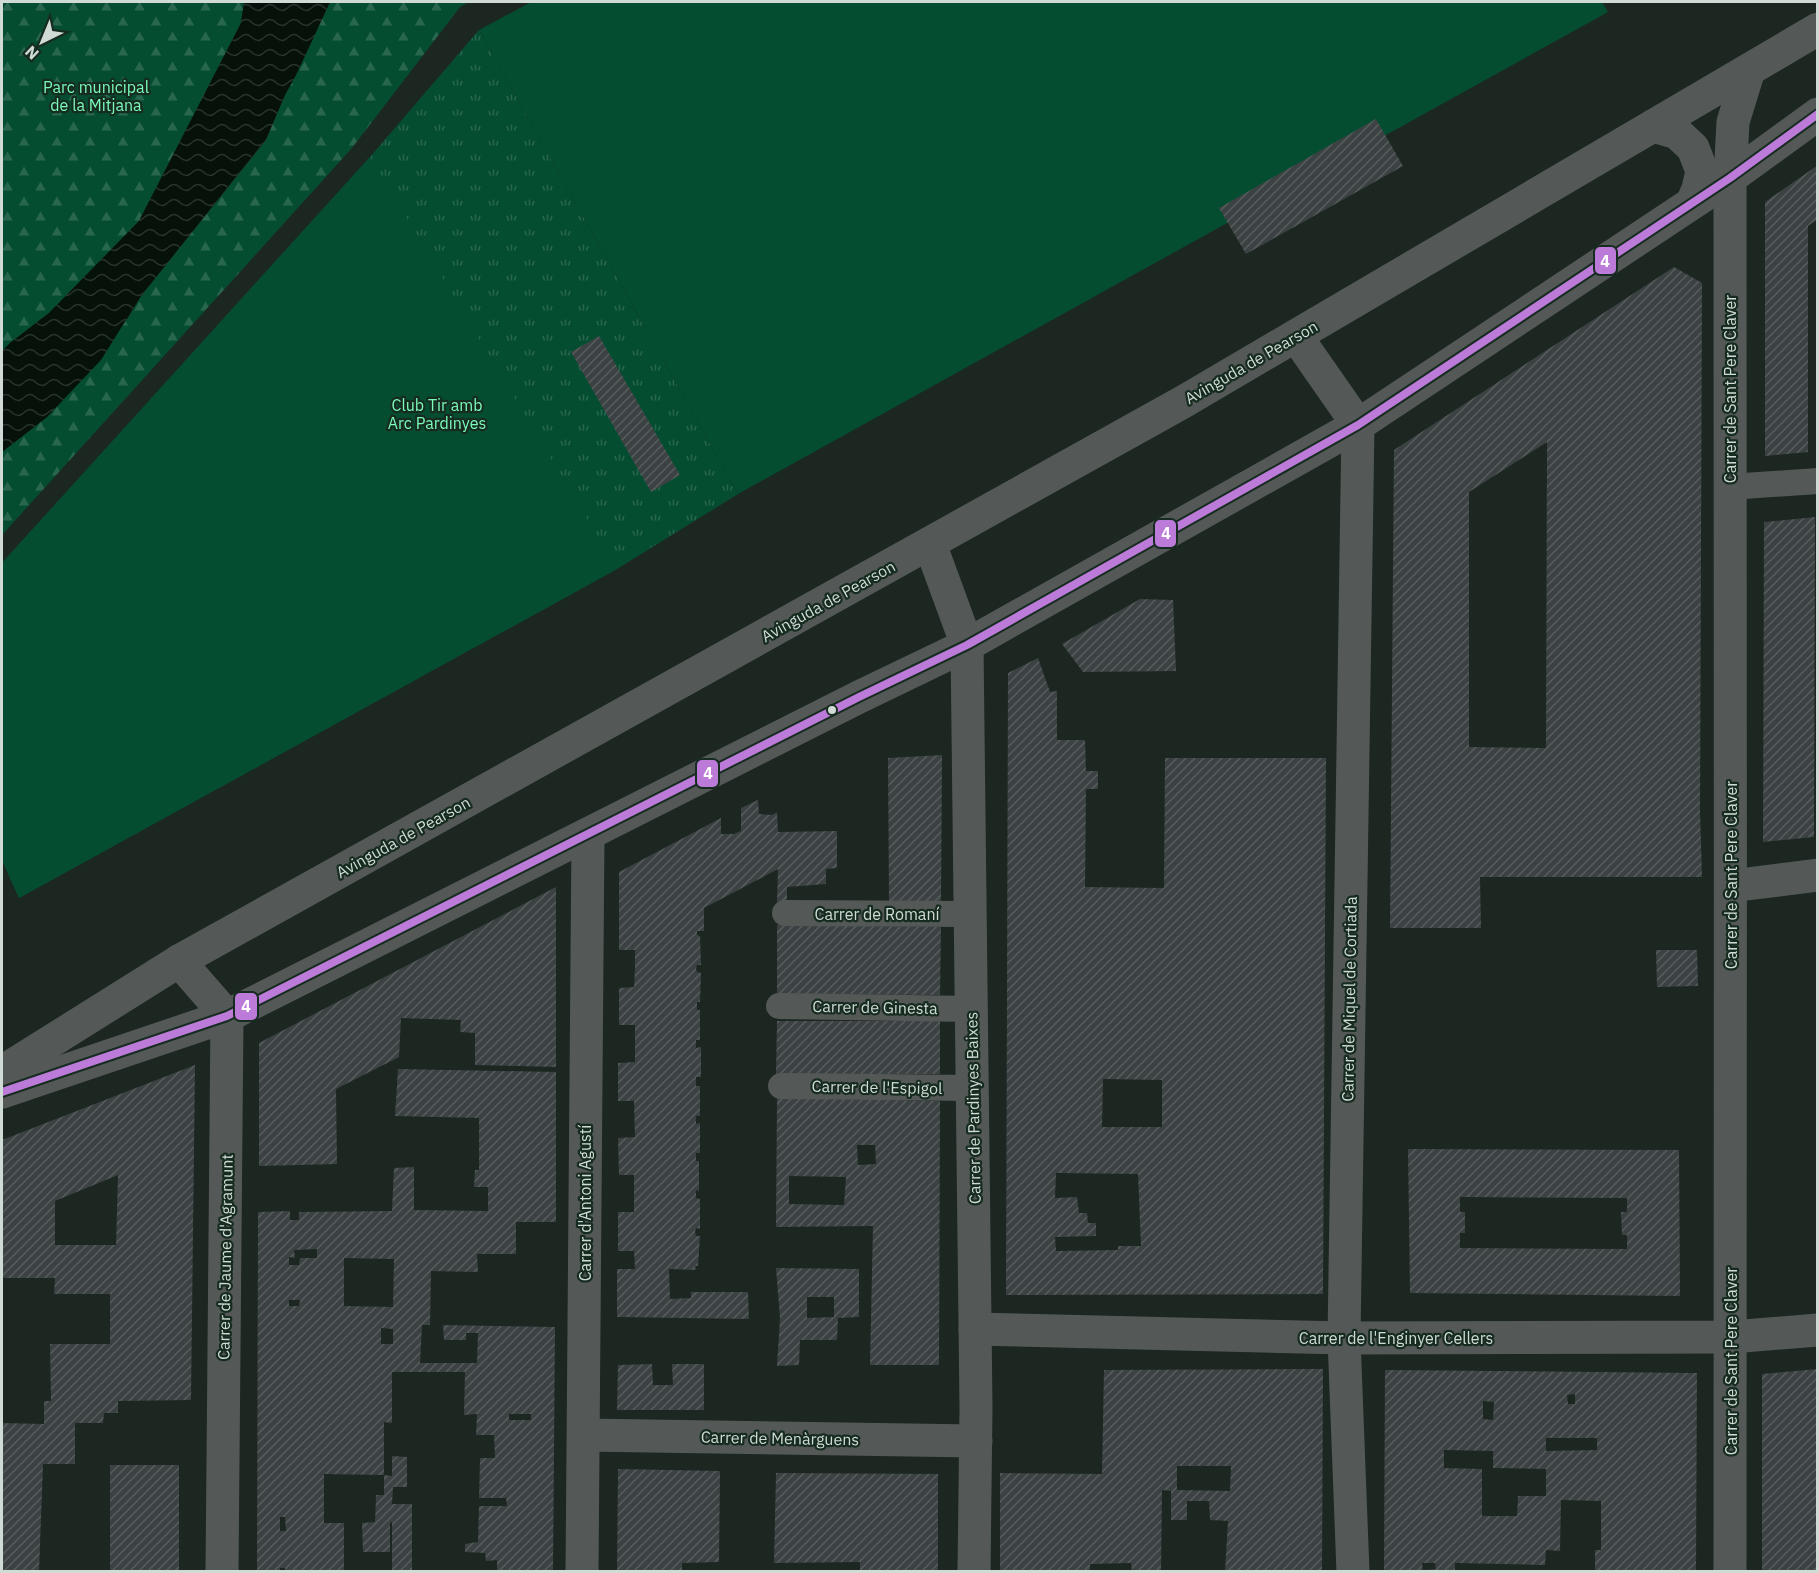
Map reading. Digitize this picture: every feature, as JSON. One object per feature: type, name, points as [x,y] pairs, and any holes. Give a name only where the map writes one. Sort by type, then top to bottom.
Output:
[{"type":"street","name":"Avinguda de Pearson","points":[[2,1072],[179,962],[1183,402],[1818,29]]},
{"type":"street","points":[[1730,178],[1733,122],[1749,70]]},
{"type":"street","points":[[2,1092],[227,1016],[859,697],[967,645],[1358,425],[1730,178],[1818,114]]},
{"type":"street","points":[[1653,126],[1677,133],[1693,148],[1701,171],[1698,189],[1692,203]]},
{"type":"street","name":"Carrer de Sant Pere Claver","points":[[1730,178],[1730,1572]]},
{"type":"street","points":[[1296,336],[1358,425]]},
{"type":"street","name":"Carrer de Miquel de Cortiada","points":[[1353,1572],[1344,1338],[1358,425]]},
{"type":"street","points":[[1729,487],[1818,481]]},
{"type":"street","name":"Carrer de Pardinyes Baixes","points":[[930,544],[967,645],[976,1441],[974,1572]]},
{"type":"street","name":"Carrer d'Antoni Agustí","points":[[582,1572],[588,834]]},
{"type":"street","points":[[1731,886],[1818,875]]},
{"type":"street","name":"Carrer de Romaní","points":[[785,914],[970,914]]},
{"type":"street","points":[[179,962],[227,1016]]},
{"type":"street","name":"Carrer de Ginesta","points":[[779,1006],[972,1009]]},
{"type":"street","name":"Carrer de Jaume d'Agramunt","points":[[222,1572],[227,1016]]},
{"type":"street","name":"Carrer de l'Espigol","points":[[781,1086],[972,1088]]},
{"type":"street","name":"Carrer de l'Enginyer Cellers","points":[[975,1329],[1344,1338],[1731,1337],[1818,1330]]},
{"type":"street","name":"Carrer de Menàrguens","points":[[584,1435],[976,1441]]},
{"type":"green space","name":"Parc municipal de la Mitjana","points":[[2,2],[244,2],[241,23],[139,221],[49,313],[2,351]]},
{"type":"green space","points":[[330,2],[469,2],[460,7],[352,148],[2,535],[2,452],[47,417],[128,318],[141,296],[266,140]]},
{"type":"green space","points":[[531,2],[1602,2],[1608,12],[738,494],[479,30]]},
{"type":"green space","name":"Club Tir amb Arc Pardinyes","points":[[479,30],[738,494],[617,569],[19,898],[2,860],[2,563],[370,157]]},
{"type":"green space","name":"Club Tir amb Arc Pardinyes","points":[[370,157],[617,569],[19,898],[2,860],[2,563]]},
{"type":"water","points":[[244,2],[330,2],[266,139],[141,296],[101,360],[47,417],[2,452],[2,351],[49,313],[139,221],[241,23]]},
{"type":"building","points":[[1376,119],[1403,166],[1246,254],[1219,208]]},
{"type":"building","points":[[1818,165],[1818,219],[1808,226],[1808,452],[1765,456],[1765,202]]},
{"type":"building","points":[[1674,267],[1702,283],[1700,812],[1702,877],[1480,877],[1481,928],[1390,928],[1394,450]],"holes":[[[1547,442],[1546,748],[1469,747],[1469,492]]]},
{"type":"building","points":[[599,336],[680,475],[651,492],[571,352]]},
{"type":"building","points":[[1815,517],[1814,837],[1763,842],[1764,522]]},
{"type":"building","points":[[1140,599],[1173,600],[1176,671],[1083,672],[1062,644]]},
{"type":"building","points":[[1038,658],[1050,692],[1057,691],[1057,740],[1085,740],[1086,771],[1098,771],[1098,789],[1086,789],[1085,887],[1164,888],[1165,758],[1326,758],[1323,1294],[1006,1295],[1008,673]],"holes":[[[1103,1079],[1162,1080],[1162,1127],[1102,1127]],[[1056,1173],[1138,1174],[1141,1246],[1118,1246],[1118,1250],[1056,1251],[1055,1237],[1096,1236],[1096,1223],[1088,1223],[1087,1213],[1079,1213],[1077,1197],[1055,1198]]]},
{"type":"building","points":[[942,755],[941,903],[889,902],[888,758]]},
{"type":"building","points":[[758,800],[759,814],[772,815],[777,812],[778,832],[837,831],[837,868],[826,869],[826,884],[787,887],[787,902],[777,902],[778,869],[704,908],[704,931],[697,931],[697,935],[700,936],[701,965],[697,965],[696,969],[701,973],[700,1002],[697,1002],[697,1010],[700,1010],[700,1040],[696,1040],[696,1048],[701,1047],[701,1077],[696,1077],[696,1086],[700,1086],[700,1116],[696,1116],[696,1124],[700,1123],[700,1153],[696,1153],[696,1161],[699,1161],[699,1191],[696,1190],[696,1198],[700,1199],[700,1229],[696,1228],[695,1232],[696,1236],[700,1236],[698,1266],[695,1266],[696,1270],[669,1269],[670,1299],[691,1298],[691,1292],[748,1292],[749,1319],[617,1317],[617,1269],[635,1269],[634,1251],[618,1251],[618,1212],[634,1212],[634,1175],[619,1175],[618,1138],[635,1137],[634,1101],[618,1101],[618,1063],[635,1062],[635,1025],[619,1025],[619,988],[634,987],[635,950],[619,950],[619,872],[721,818],[721,834],[734,834],[741,831],[741,808]]},
{"type":"building","points":[[556,887],[556,1067],[475,1065],[475,1033],[460,1032],[461,1020],[401,1018],[399,1057],[336,1089],[337,1164],[259,1166],[259,1043]]},
{"type":"building","points":[[777,925],[941,927],[940,995],[777,994]]},
{"type":"building","points":[[1656,950],[1697,950],[1698,986],[1657,987]]},
{"type":"building","points":[[777,1021],[940,1021],[940,1074],[776,1074]]},
{"type":"building","points":[[195,1065],[191,1400],[118,1401],[118,1413],[104,1413],[103,1423],[75,1423],[75,1464],[43,1464],[39,1572],[2,1572],[2,1423],[44,1424],[44,1401],[51,1401],[50,1344],[110,1344],[110,1294],[54,1294],[55,1278],[2,1278],[2,1140]],"holes":[[[118,1175],[116,1245],[55,1245],[55,1201]]]},
{"type":"building","points":[[398,1069],[556,1072],[556,1222],[516,1222],[516,1254],[477,1254],[478,1272],[431,1271],[430,1325],[422,1325],[420,1363],[477,1363],[478,1333],[466,1333],[466,1340],[444,1340],[443,1325],[555,1327],[553,1572],[497,1572],[497,1560],[486,1561],[485,1553],[465,1552],[465,1544],[478,1542],[479,1506],[507,1506],[506,1498],[479,1498],[480,1458],[495,1458],[494,1435],[476,1435],[477,1414],[464,1415],[465,1372],[392,1372],[392,1423],[384,1422],[384,1475],[324,1474],[324,1523],[344,1523],[344,1572],[285,1572],[285,1568],[280,1568],[280,1572],[257,1572],[258,1212],[290,1211],[290,1220],[299,1220],[299,1212],[392,1211],[394,1168],[414,1167],[414,1210],[488,1211],[488,1187],[474,1187],[475,1170],[479,1170],[479,1118],[395,1116]],"holes":[[[317,1249],[317,1258],[300,1258],[299,1265],[289,1265],[289,1257],[295,1258],[294,1250]],[[344,1258],[394,1259],[393,1307],[344,1306]],[[289,1300],[300,1300],[299,1306],[289,1306]],[[381,1328],[393,1329],[393,1344],[381,1344]],[[509,1414],[531,1414],[531,1420],[509,1420]],[[280,1517],[285,1517],[286,1531],[280,1531]]]},
{"type":"building","points":[[777,1098],[940,1101],[939,1365],[870,1365],[873,1226],[776,1227]],"holes":[[[857,1145],[875,1145],[876,1164],[858,1165]],[[789,1176],[846,1177],[844,1205],[789,1204]]]},
{"type":"building","points":[[1408,1149],[1679,1150],[1680,1296],[1410,1293]],"holes":[[[1460,1197],[1627,1198],[1627,1212],[1621,1212],[1622,1235],[1627,1235],[1627,1249],[1460,1248],[1460,1233],[1465,1233],[1465,1212],[1460,1212]]]},
{"type":"building","points":[[776,1268],[859,1269],[859,1317],[838,1318],[837,1340],[800,1340],[799,1365],[777,1366],[780,1318]],"holes":[[[807,1297],[834,1297],[834,1317],[807,1318]]]},
{"type":"building","points":[[652,1364],[653,1385],[673,1385],[672,1364],[704,1364],[704,1410],[617,1410],[618,1365]]},
{"type":"building","points":[[1323,1369],[1322,1572],[1225,1572],[1228,1521],[1210,1520],[1209,1501],[1187,1501],[1187,1520],[1171,1520],[1171,1491],[1162,1490],[1161,1572],[1132,1572],[1131,1563],[1090,1564],[1090,1572],[1000,1572],[1000,1473],[1102,1474],[1104,1370]],"holes":[[[1177,1466],[1231,1466],[1230,1491],[1177,1490]]]},
{"type":"building","points":[[1818,1369],[1818,1572],[1762,1572],[1762,1374]]},
{"type":"building","points":[[1385,1370],[1697,1373],[1696,1572],[1595,1572],[1595,1550],[1601,1550],[1601,1501],[1561,1500],[1560,1551],[1546,1550],[1545,1565],[1455,1563],[1455,1572],[1424,1572],[1424,1570],[1436,1569],[1435,1563],[1422,1563],[1423,1572],[1384,1572]],"holes":[[[1575,1394],[1575,1404],[1568,1404],[1567,1395]],[[1483,1401],[1494,1402],[1493,1420],[1483,1419]],[[1546,1438],[1597,1438],[1597,1450],[1546,1451]],[[1444,1450],[1493,1451],[1493,1468],[1546,1469],[1546,1496],[1518,1496],[1517,1516],[1482,1516],[1482,1469],[1444,1468]]]},
{"type":"building","points":[[392,1456],[407,1457],[407,1487],[393,1487],[392,1504],[412,1504],[412,1572],[392,1572],[392,1522],[390,1523],[390,1552],[363,1552],[362,1523],[375,1522],[376,1495],[384,1495],[384,1475],[392,1476]]},
{"type":"building","points":[[110,1465],[179,1465],[179,1572],[110,1572]]},
{"type":"building","points":[[618,1469],[720,1471],[719,1562],[682,1563],[682,1572],[617,1572]]},
{"type":"building","points":[[776,1473],[938,1474],[938,1572],[860,1572],[860,1562],[774,1563]]},
{"type":"transit line","name":"4","points":[[2,1092],[227,1016],[859,697],[967,645],[1358,425],[1730,178],[1818,114]]}]
